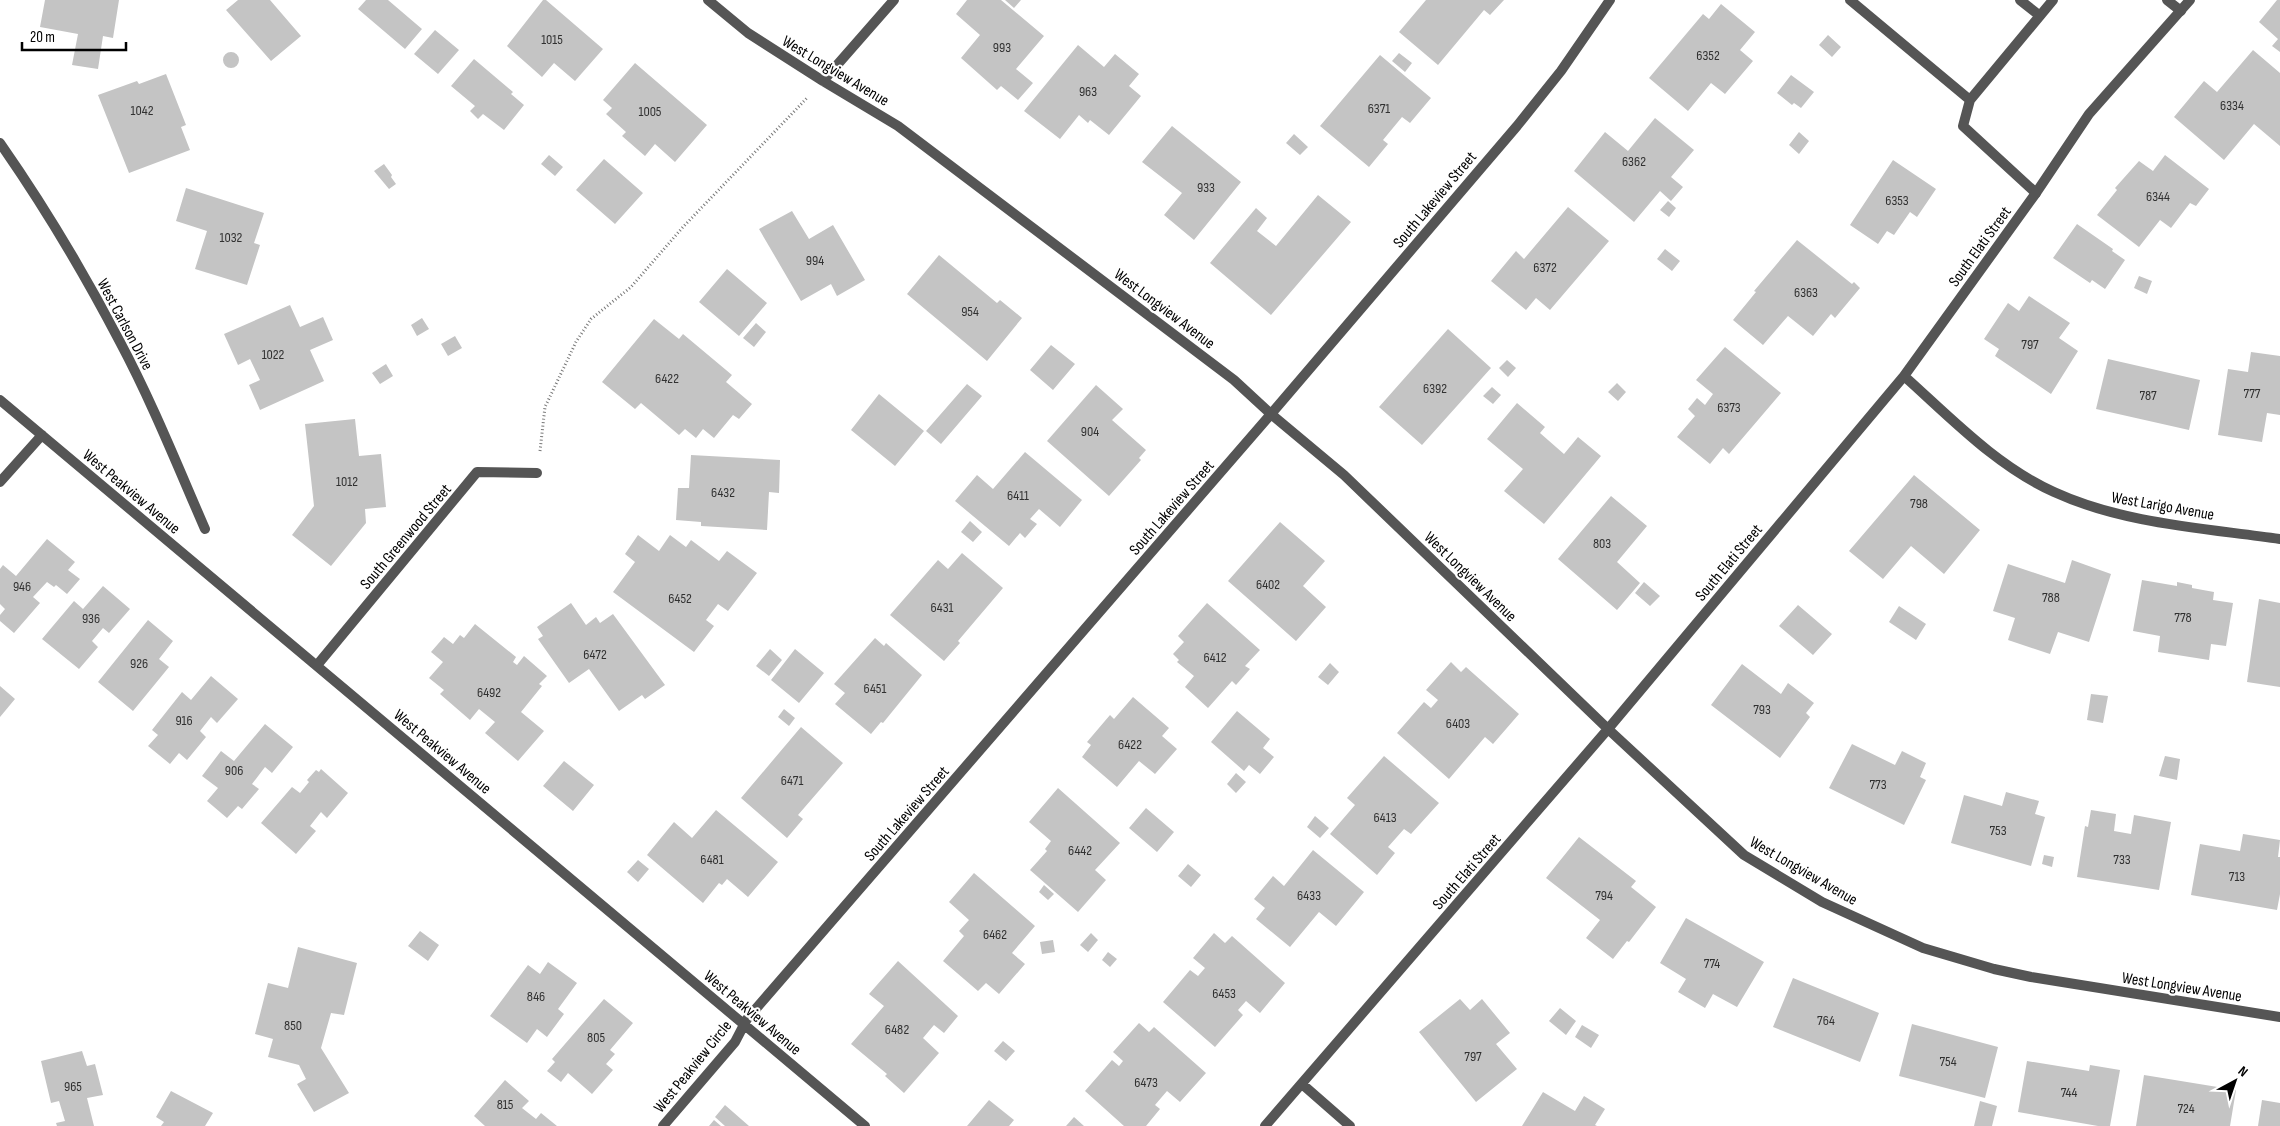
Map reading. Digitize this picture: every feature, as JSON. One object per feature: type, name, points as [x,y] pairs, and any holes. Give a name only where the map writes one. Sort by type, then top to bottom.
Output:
[{"type":"street","name":"West Longview Avenue","points":[[708,0],[748,33],[823,82],[898,126],[1234,380],[1271,414],[1344,475],[1608,729],[1744,855],[1822,902],[1923,948],[1994,969],[2030,976],[2280,1017]]},
{"type":"street","points":[[823,82],[894,0]]},
{"type":"street","name":"South Lakeview Street","points":[[745,1025],[747,1019],[1271,414],[1517,126],[1560,72],[1610,0]]},
{"type":"street","points":[[1850,0],[1970,100]]},
{"type":"street","points":[[2020,0],[2040,16]]},
{"type":"street","points":[[2036,193],[1963,126],[1970,100],[2054,0]]},
{"type":"street","points":[[2168,0],[2181,11]]},
{"type":"street","name":"South Elati Street","points":[[1265,1126],[1608,729],[1904,376],[2036,193],[2089,114],[2190,0]]},
{"type":"street","name":"West Carlson Drive","points":[[0,143],[34,193],[120,342],[145,393],[205,530]]},
{"type":"street","name":"West Larigo Avenue","points":[[1904,376],[1984,448],[2025,476],[2055,493],[2083,504],[2131,518],[2280,539]]},
{"type":"street","name":"West Peakview Avenue","points":[[0,400],[318,664],[865,1126]]},
{"type":"street","points":[[0,482],[42,435]]},
{"type":"street","name":"South Greenwood Street","points":[[318,664],[477,472],[537,473]]},
{"type":"street","name":"West Peakview Circle","points":[[663,1126],[735,1042],[745,1025]]},
{"type":"street","points":[[1302,1084],[1350,1126]]},
{"type":"path","points":[[537,473],[545,407],[576,342],[591,319],[631,287],[683,227],[823,82]]},
{"type":"building","points":[[45,0],[119,0],[113,38],[103,36],[98,69],[72,65],[78,34],[40,27]]},
{"type":"building","points":[[238,0],[270,0],[301,36],[271,61],[226,10]]},
{"type":"building","points":[[366,0],[388,0],[422,29],[405,49],[358,9]]},
{"type":"building","points":[[543,0],[546,0],[603,49],[575,81],[554,63],[542,77],[507,46]]},
{"type":"building","points":[[967,0],[1001,0],[1044,36],[1016,69],[1033,83],[1018,100],[1001,86],[997,90],[961,58],[980,35],[956,14]]},
{"type":"building","points":[[1005,0],[1021,0],[1014,8]]},
{"type":"building","points":[[1426,0],[1504,0],[1490,15],[1484,10],[1438,65],[1399,32]]},
{"type":"building","points":[[2277,0],[2280,0],[2280,52],[2272,46],[2278,39],[2259,22]]},
{"type":"building","points":[[1721,4],[1755,32],[1740,50],[1753,61],[1725,94],[1711,83],[1688,111],[1649,78],[1703,14],[1709,19]]},
{"type":"building","points":[[435,30],[459,50],[438,74],[414,54]]},
{"type":"building","points":[[1828,35],[1841,47],[1832,57],[1819,45]]},
{"type":"building","points":[[1078,45],[1104,67],[1115,54],[1139,74],[1129,86],[1141,96],[1109,135],[1090,120],[1088,123],[1079,115],[1060,139],[1024,111]]},
{"type":"building","points":[[2253,50],[2280,73],[2280,146],[2254,124],[2224,160],[2174,117],[2204,81],[2217,92]]},
{"type":"building","points":[[231,52],[239,60],[231,68],[223,60]]},
{"type":"building","points":[[1399,53],[1412,63],[1405,72],[1392,61]]},
{"type":"building","points":[[1380,55],[1431,98],[1410,123],[1402,117],[1383,140],[1388,144],[1369,167],[1320,126]]},
{"type":"building","points":[[474,59],[513,92],[511,94],[524,105],[504,130],[483,114],[478,119],[470,111],[475,106],[451,86]]},
{"type":"building","points":[[635,63],[707,125],[675,162],[655,144],[645,156],[622,136],[626,132],[606,114],[612,108],[603,100]]},
{"type":"building","points":[[166,74],[186,125],[181,127],[190,150],[129,173],[98,95],[137,81],[139,84]]},
{"type":"building","points":[[1791,75],[1814,92],[1801,108],[1794,103],[1792,105],[1777,93]]},
{"type":"building","points":[[1655,118],[1694,150],[1671,177],[1683,187],[1671,201],[1660,191],[1634,222],[1574,171],[1605,132],[1628,151]]},
{"type":"building","points":[[1172,126],[1241,182],[1194,240],[1164,215],[1182,193],[1142,162]]},
{"type":"building","points":[[1799,132],[1809,141],[1799,154],[1789,145]]},
{"type":"building","points":[[1294,134],[1308,147],[1300,155],[1286,143]]},
{"type":"building","points":[[549,155],[563,167],[555,176],[541,164]]},
{"type":"building","points":[[2165,155],[2209,189],[2196,206],[2190,203],[2171,228],[2160,220],[2139,247],[2097,215],[2117,190],[2115,188],[2139,161],[2153,171]]},
{"type":"building","points":[[604,159],[643,193],[615,224],[576,190]]},
{"type":"building","points":[[1893,160],[1936,189],[1917,217],[1910,212],[1894,235],[1887,231],[1878,244],[1850,225]]},
{"type":"building","points":[[384,164],[396,184],[389,189],[374,171]]},
{"type":"building","points":[[186,188],[264,213],[254,243],[260,245],[247,285],[195,269],[207,231],[176,221]]},
{"type":"building","points":[[1318,195],[1351,222],[1271,315],[1210,263],[1256,208],[1267,218],[1257,231],[1276,246]]},
{"type":"building","points":[[1668,201],[1676,208],[1669,217],[1660,210]]},
{"type":"building","points":[[1568,207],[1609,241],[1550,310],[1536,298],[1526,310],[1491,281],[1516,251],[1524,259]]},
{"type":"building","points":[[792,211],[809,239],[833,225],[865,280],[837,296],[831,284],[801,301],[759,229]]},
{"type":"building","points":[[2077,224],[2113,249],[2112,251],[2125,260],[2105,289],[2092,280],[2090,283],[2053,258]]},
{"type":"building","points":[[1797,240],[1852,284],[1854,282],[1860,288],[1835,318],[1831,314],[1813,336],[1788,316],[1763,345],[1733,320],[1756,292],[1754,291]]},
{"type":"building","points":[[1665,249],[1680,261],[1672,271],[1657,259]]},
{"type":"building","points":[[939,255],[997,303],[1000,300],[1022,318],[987,361],[907,294]]},
{"type":"building","points":[[727,269],[767,303],[739,336],[699,302]]},
{"type":"building","points":[[2139,276],[2152,281],[2147,294],[2134,288]]},
{"type":"building","points":[[2029,296],[2070,323],[2059,338],[2078,351],[2051,394],[1995,356],[1999,349],[1984,339],[2008,303],[2019,311]]},
{"type":"building","points":[[290,305],[300,327],[323,317],[333,340],[310,350],[324,381],[260,410],[249,385],[260,380],[250,359],[238,365],[224,334]]},
{"type":"building","points":[[422,318],[429,329],[417,336],[411,325]]},
{"type":"building","points":[[654,319],[679,339],[683,334],[732,375],[726,382],[752,404],[739,419],[733,415],[714,438],[703,429],[696,438],[685,429],[679,435],[641,403],[635,409],[602,382]]},
{"type":"building","points":[[756,323],[766,332],[754,347],[743,338]]},
{"type":"building","points":[[1448,329],[1491,368],[1422,445],[1379,407]]},
{"type":"building","points":[[455,336],[462,348],[448,356],[441,344]]},
{"type":"building","points":[[1051,345],[1075,364],[1053,390],[1030,370]]},
{"type":"building","points":[[1725,347],[1781,393],[1729,454],[1723,448],[1710,464],[1677,437],[1695,416],[1688,409],[1697,398],[1705,405],[1713,394],[1696,380]]},
{"type":"building","points":[[2251,352],[2280,356],[2280,415],[2267,413],[2262,442],[2218,435],[2228,369],[2248,372]]},
{"type":"building","points":[[2108,359],[2200,380],[2189,430],[2096,409]]},
{"type":"building","points":[[1507,360],[1516,368],[1508,377],[1499,368]]},
{"type":"building","points":[[386,364],[393,376],[380,384],[372,373]]},
{"type":"building","points":[[1617,383],[1626,392],[1618,401],[1608,392]]},
{"type":"building","points":[[967,384],[982,396],[941,444],[926,431]]},
{"type":"building","points":[[1096,385],[1123,409],[1112,420],[1146,450],[1139,458],[1141,460],[1109,496],[1047,441]]},
{"type":"building","points":[[1492,387],[1501,395],[1493,404],[1483,396]]},
{"type":"building","points":[[879,394],[924,431],[895,466],[851,430]]},
{"type":"building","points":[[1517,403],[1545,427],[1540,433],[1564,454],[1578,437],[1601,456],[1544,524],[1504,491],[1523,469],[1487,439]]},
{"type":"building","points":[[355,419],[359,456],[381,454],[386,507],[365,509],[366,523],[331,566],[292,535],[314,506],[305,424]]},
{"type":"building","points":[[1025,452],[1082,500],[1060,527],[1039,509],[1030,519],[1037,524],[1025,538],[1020,533],[1009,546],[955,501],[977,475],[993,489]]},
{"type":"building","points":[[691,455],[780,460],[779,493],[769,492],[767,530],[701,526],[701,522],[676,520],[678,488],[689,488]]},
{"type":"building","points":[[1914,475],[1980,530],[1944,574],[1911,546],[1883,579],[1849,551]]},
{"type":"building","points":[[1611,496],[1647,526],[1617,562],[1640,583],[1617,610],[1558,559]]},
{"type":"building","points":[[970,521],[982,532],[973,542],[961,532]]},
{"type":"building","points":[[1280,522],[1325,561],[1303,586],[1326,607],[1296,641],[1228,581]]},
{"type":"building","points":[[638,535],[659,551],[670,535],[686,547],[691,540],[719,561],[727,551],[757,573],[728,611],[718,604],[706,620],[714,626],[694,652],[613,592],[635,562],[625,554]]},
{"type":"building","points":[[47,539],[75,562],[68,570],[80,579],[67,594],[56,585],[54,587],[47,582],[33,597],[40,603],[14,633],[0,621],[0,615],[5,609],[0,604],[0,569],[3,565],[16,576]]},
{"type":"building","points":[[962,553],[1003,588],[958,641],[960,643],[944,661],[890,615],[938,560],[948,569]]},
{"type":"building","points":[[2072,560],[2111,574],[2089,642],[2058,632],[2050,654],[2008,640],[2015,618],[1993,611],[2008,564],[2065,583]]},
{"type":"building","points":[[2142,580],[2177,586],[2177,582],[2192,585],[2192,588],[2214,592],[2213,600],[2233,603],[2226,646],[2211,644],[2209,660],[2158,652],[2160,636],[2133,631]]},
{"type":"building","points":[[1644,582],[1660,596],[1650,606],[1635,593]]},
{"type":"building","points":[[103,586],[130,609],[109,633],[103,628],[92,641],[98,647],[79,669],[42,639],[74,601],[83,609]]},
{"type":"building","points":[[2259,599],[2280,603],[2280,687],[2247,682]]},
{"type":"building","points":[[571,603],[586,625],[596,617],[600,623],[613,614],[665,685],[645,699],[642,695],[619,711],[589,669],[569,683],[538,639],[543,636],[537,627]]},
{"type":"building","points":[[1207,603],[1260,650],[1245,666],[1250,669],[1236,685],[1232,681],[1208,708],[1185,687],[1194,676],[1177,662],[1179,660],[1173,654],[1184,642],[1178,636]]},
{"type":"building","points":[[1798,605],[1832,634],[1813,655],[1779,626]]},
{"type":"building","points":[[1899,606],[1926,624],[1916,640],[1889,622]]},
{"type":"building","points":[[148,620],[173,641],[159,659],[169,667],[133,711],[98,682]]},
{"type":"building","points":[[475,624],[516,657],[513,662],[517,665],[524,656],[547,676],[539,684],[542,686],[521,712],[544,731],[518,761],[485,733],[495,722],[479,709],[470,720],[440,694],[444,690],[429,678],[443,662],[431,652],[444,637],[453,644],[460,635],[464,638]]},
{"type":"building","points":[[875,638],[884,646],[886,643],[922,675],[883,723],[881,722],[871,734],[835,704],[845,693],[834,684]]},
{"type":"building","points":[[770,649],[782,660],[769,676],[756,666]]},
{"type":"building","points":[[795,649],[824,673],[799,703],[771,680]]},
{"type":"building","points":[[1451,662],[1461,672],[1466,667],[1519,714],[1493,744],[1485,737],[1449,779],[1397,733],[1424,702],[1431,708],[1438,700],[1426,690]]},
{"type":"building","points":[[1330,663],[1339,672],[1328,685],[1318,677]]},
{"type":"building","points":[[1742,664],[1781,694],[1788,683],[1814,703],[1806,713],[1810,717],[1780,758],[1711,705]]},
{"type":"building","points":[[211,676],[238,699],[217,723],[211,717],[200,731],[206,737],[187,760],[179,753],[170,764],[148,746],[158,735],[152,730],[182,692],[191,700]]},
{"type":"building","points":[[0,686],[15,699],[0,717]]},
{"type":"building","points":[[2091,694],[2108,696],[2103,723],[2087,720]]},
{"type":"building","points":[[1133,697],[1169,728],[1162,736],[1177,749],[1155,774],[1139,761],[1117,787],[1082,757],[1091,745],[1087,742],[1110,715],[1114,719]]},
{"type":"building","points":[[784,709],[795,718],[789,726],[778,717]]},
{"type":"building","points":[[1237,711],[1270,739],[1263,748],[1274,757],[1260,774],[1249,765],[1244,771],[1211,742]]},
{"type":"building","points":[[265,724],[293,747],[272,773],[265,767],[252,784],[259,789],[242,809],[238,806],[227,818],[207,801],[218,788],[202,776],[221,751],[234,761]]},
{"type":"building","points":[[801,727],[843,763],[798,815],[803,819],[787,838],[741,798]]},
{"type":"building","points":[[1852,744],[1895,765],[1902,751],[1926,763],[1920,777],[1926,780],[1904,825],[1829,788]]},
{"type":"building","points":[[1384,756],[1439,803],[1411,834],[1404,829],[1388,847],[1395,853],[1377,875],[1330,834],[1355,805],[1347,798]]},
{"type":"building","points":[[2165,756],[2180,759],[2177,780],[2159,776]]},
{"type":"building","points":[[564,761],[594,785],[573,811],[543,786]]},
{"type":"building","points":[[321,769],[348,793],[327,818],[321,812],[310,826],[316,831],[296,854],[261,823],[292,787],[300,793],[309,782],[307,780],[316,770],[319,772]]},
{"type":"building","points":[[1236,773],[1246,782],[1236,793],[1227,784]]},
{"type":"building","points":[[1058,788],[1120,843],[1095,870],[1106,880],[1078,912],[1030,870],[1047,851],[1045,849],[1051,841],[1029,822]]},
{"type":"building","points":[[2006,792],[2039,801],[2035,814],[2045,817],[2031,866],[1951,843],[1964,795],[2002,806]]},
{"type":"building","points":[[1146,808],[1174,832],[1157,852],[1129,828]]},
{"type":"building","points":[[716,810],[778,862],[748,897],[727,879],[722,885],[719,883],[703,903],[647,855],[674,822],[692,838]]},
{"type":"building","points":[[2091,810],[2116,814],[2114,831],[2131,834],[2134,815],[2171,822],[2159,890],[2077,877],[2085,826],[2088,827]]},
{"type":"building","points":[[1315,816],[1329,828],[1320,838],[1307,827]]},
{"type":"building","points":[[2243,834],[2280,840],[2278,857],[2280,857],[2280,894],[2277,910],[2191,895],[2200,844],[2240,851]]},
{"type":"building","points":[[1579,837],[1636,881],[1631,887],[1656,907],[1613,959],[1586,938],[1600,920],[1546,878]]},
{"type":"building","points":[[1313,850],[1364,892],[1336,926],[1319,912],[1290,947],[1256,919],[1265,908],[1254,899],[1273,876],[1284,886]]},
{"type":"building","points":[[2044,855],[2054,857],[2052,867],[2042,864]]},
{"type":"building","points":[[638,860],[649,869],[638,882],[627,872]]},
{"type":"building","points":[[1188,864],[1201,875],[1191,887],[1178,876]]},
{"type":"building","points":[[974,873],[1035,926],[1012,953],[1025,964],[999,994],[986,983],[978,991],[943,961],[964,936],[959,931],[969,920],[949,902]]},
{"type":"building","points":[[1044,885],[1054,894],[1048,900],[1039,892]]},
{"type":"building","points":[[1686,918],[1764,962],[1737,1007],[1713,994],[1705,1008],[1678,992],[1686,979],[1660,963]]},
{"type":"building","points":[[420,931],[439,945],[428,961],[408,946]]},
{"type":"building","points":[[1091,933],[1098,940],[1088,952],[1080,945]]},
{"type":"building","points":[[1214,933],[1225,943],[1232,936],[1285,983],[1260,1013],[1246,1001],[1238,1010],[1243,1015],[1215,1047],[1163,1002],[1190,970],[1198,976],[1205,968],[1193,958]]},
{"type":"building","points":[[1053,940],[1055,952],[1042,954],[1040,942]]},
{"type":"building","points":[[298,947],[357,963],[344,1015],[331,1013],[321,1048],[349,1093],[314,1112],[297,1084],[306,1079],[299,1065],[268,1057],[273,1039],[255,1034],[268,983],[288,988]]},
{"type":"building","points":[[1108,952],[1117,959],[1110,967],[1102,960]]},
{"type":"building","points":[[898,961],[958,1016],[944,1033],[934,1025],[923,1038],[939,1053],[904,1093],[885,1076],[887,1074],[851,1044],[884,1006],[869,994]]},
{"type":"building","points":[[548,962],[577,983],[558,1009],[564,1014],[547,1037],[537,1029],[527,1043],[490,1016],[528,965],[540,974]]},
{"type":"building","points":[[1793,978],[1879,1013],[1860,1062],[1773,1027]]},
{"type":"building","points":[[604,999],[633,1023],[610,1050],[615,1054],[606,1064],[613,1070],[592,1094],[568,1073],[561,1082],[547,1071],[555,1062],[552,1059]]},
{"type":"building","points":[[1460,999],[1470,1010],[1482,999],[1510,1033],[1496,1044],[1517,1069],[1476,1102],[1419,1032]]},
{"type":"building","points":[[1560,1008],[1576,1021],[1566,1035],[1549,1021]]},
{"type":"building","points":[[1139,1023],[1149,1032],[1154,1027],[1206,1073],[1180,1102],[1167,1091],[1155,1105],[1160,1109],[1146,1126],[1124,1126],[1085,1091],[1112,1060],[1119,1066],[1123,1061],[1113,1052]]},
{"type":"building","points":[[1912,1024],[1998,1047],[1985,1098],[1899,1076]]},
{"type":"building","points":[[1582,1025],[1599,1035],[1591,1048],[1575,1037]]},
{"type":"building","points":[[1003,1041],[1015,1051],[1006,1061],[994,1051]]},
{"type":"building","points":[[82,1051],[87,1066],[95,1064],[103,1095],[87,1098],[94,1126],[57,1126],[56,1123],[65,1121],[59,1101],[51,1103],[41,1061]]},
{"type":"building","points":[[2027,1061],[2089,1071],[2090,1065],[2120,1070],[2110,1126],[2098,1126],[2018,1112]]},
{"type":"building","points":[[2144,1075],[2236,1090],[2230,1126],[2136,1126]]},
{"type":"building","points":[[505,1080],[529,1101],[522,1108],[536,1119],[541,1113],[557,1126],[485,1126],[474,1116]]},
{"type":"building","points":[[171,1091],[213,1113],[205,1126],[161,1126],[164,1122],[156,1117]]},
{"type":"building","points":[[1543,1092],[1575,1111],[1584,1096],[1605,1109],[1595,1125],[1597,1126],[1522,1126]]},
{"type":"building","points":[[989,1100],[1014,1120],[1009,1126],[967,1126]]},
{"type":"building","points":[[2262,1100],[2280,1103],[2280,1126],[2258,1126]]},
{"type":"building","points":[[1980,1101],[1997,1106],[1992,1126],[1974,1126]]},
{"type":"building","points":[[725,1105],[749,1126],[725,1126],[715,1117]]},
{"type":"building","points":[[1074,1117],[1084,1126],[1066,1126]]},
{"type":"building","points":[[714,1120],[721,1126],[709,1126]]}]
